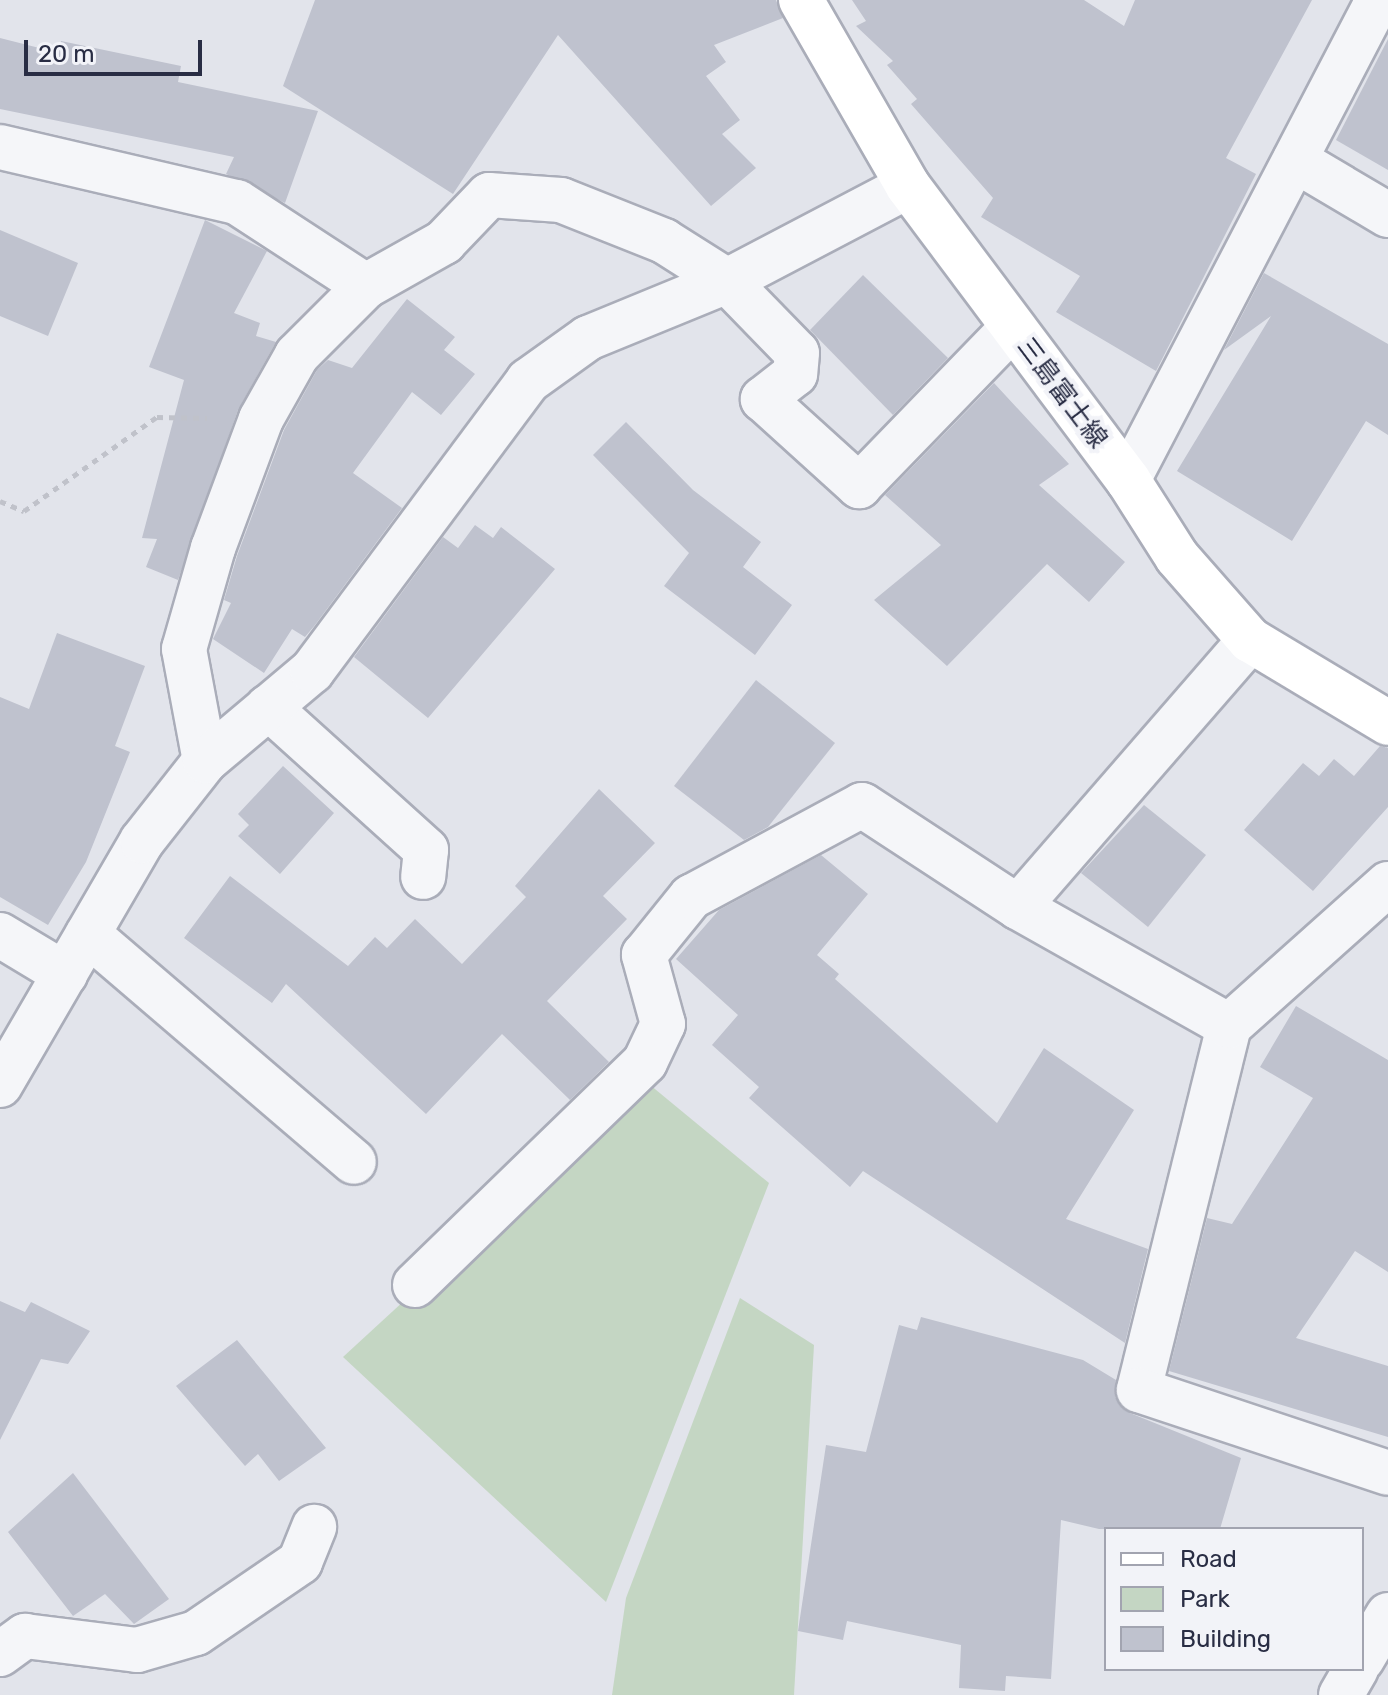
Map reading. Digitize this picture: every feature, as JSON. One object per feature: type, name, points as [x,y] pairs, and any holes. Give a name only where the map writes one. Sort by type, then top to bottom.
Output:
[{"type":"main road","name":"三島富士線","points":[[801,0],[908,186],[1128,480],[1177,557],[1250,640],[1388,723]]},
{"type":"street","points":[[1128,480],[1378,0]]},
{"type":"street","points":[[0,147],[237,202],[366,286]]},
{"type":"street","points":[[1295,160],[1388,215]]},
{"type":"street","points":[[0,1085],[142,841],[205,761],[312,671],[528,381],[588,338],[727,281],[908,186]]},
{"type":"street","points":[[205,761],[184,649],[261,419],[297,355],[366,286],[444,242],[489,195],[561,200],[664,241],[727,281],[797,353],[795,374],[763,399],[859,486],[1013,327]]},
{"type":"street","points":[[1018,907],[1250,640]]},
{"type":"street","points":[[268,707],[426,850],[423,877]]},
{"type":"street","points":[[415,1285],[645,1062],[663,1024],[644,955],[691,897],[862,805],[1018,907],[1229,1026]]},
{"type":"street","points":[[1388,884],[1229,1026],[1139,1390],[1388,1473]]},
{"type":"street","points":[[88,934],[354,1162]]},
{"type":"street","points":[[0,935],[65,974]]},
{"type":"street","points":[[0,1654],[25,1636],[137,1650],[196,1633],[300,1562],[314,1527]]},
{"type":"street","points":[[1364,1656],[1388,1615]]},
{"type":"street","points":[[1341,1695],[1355,1671]]},
{"type":"path","points":[[0,501],[24,511],[157,417],[261,419]]},
{"type":"green space","points":[[644,1080],[769,1183],[606,1602],[343,1357]]},
{"type":"green space","points":[[740,1298],[814,1345],[794,1695],[612,1695],[626,1598]]},
{"type":"building","points":[[315,0],[776,0],[783,18],[714,45],[726,62],[706,76],[740,120],[722,134],[756,168],[711,206],[558,35],[453,194],[283,86]]},
{"type":"building","points":[[852,0],[1084,0],[1124,26],[1135,0],[1312,0],[1226,158],[1256,174],[1156,371],[1056,312],[1080,276],[981,217],[993,198],[911,104],[917,99],[887,65],[893,61],[856,26],[866,21]]},
{"type":"building","points":[[0,38],[59,53],[61,41],[181,66],[178,82],[318,111],[285,203],[226,174],[234,157],[0,109]]},
{"type":"building","points":[[1388,39],[1388,170],[1336,140]]},
{"type":"building","points":[[205,220],[267,251],[234,313],[260,323],[256,336],[276,342],[238,410],[178,580],[146,567],[157,539],[142,538],[184,380],[149,367]]},
{"type":"building","points":[[0,230],[78,263],[48,336],[0,316]]},
{"type":"building","points":[[1264,273],[1388,344],[1388,435],[1366,421],[1292,541],[1177,471],[1271,316],[1224,350]]},
{"type":"building","points":[[863,275],[948,358],[893,415],[810,330]]},
{"type":"building","points":[[407,299],[455,337],[444,350],[475,374],[441,415],[412,392],[353,473],[402,508],[305,637],[292,629],[264,673],[213,639],[231,603],[224,600],[237,556],[284,430],[317,370],[328,360],[352,368]]},
{"type":"building","points":[[994,383],[1069,464],[1039,485],[1125,562],[1089,602],[1047,564],[947,666],[874,600],[941,545],[885,495]]},
{"type":"building","points":[[626,422],[693,490],[761,542],[743,567],[792,605],[755,655],[664,586],[689,553],[593,455]]},
{"type":"building","points":[[475,525],[493,538],[501,527],[555,569],[428,718],[354,657],[443,537],[458,548]]},
{"type":"building","points":[[57,633],[145,666],[115,746],[130,752],[86,862],[48,925],[0,897],[0,697],[29,709]]},
{"type":"building","points":[[756,680],[835,743],[768,827],[744,840],[674,786]]},
{"type":"building","points":[[1380,746],[1388,748],[1388,807],[1313,891],[1244,830],[1303,763],[1319,776],[1334,759],[1354,776]]},
{"type":"building","points":[[283,766],[334,813],[280,874],[238,836],[249,825],[238,814]]},
{"type":"building","points":[[599,789],[655,843],[603,896],[627,919],[547,1001],[609,1062],[570,1100],[502,1034],[426,1114],[286,984],[272,1003],[184,938],[230,876],[348,966],[375,937],[387,948],[415,919],[462,964],[526,897],[515,886]]},
{"type":"building","points":[[1144,805],[1206,855],[1148,927],[1081,873]]},
{"type":"building","points":[[821,855],[868,894],[817,955],[839,974],[835,979],[997,1123],[1044,1048],[1134,1110],[1066,1219],[1148,1249],[1125,1343],[863,1171],[850,1187],[749,1098],[759,1087],[712,1045],[738,1015],[676,959],[719,910]]},
{"type":"building","points":[[1296,1006],[1388,1060],[1388,1272],[1355,1251],[1296,1338],[1388,1366],[1388,1437],[1169,1371],[1207,1218],[1232,1224],[1313,1098],[1260,1067]]},
{"type":"building","points":[[0,1301],[25,1312],[31,1302],[90,1331],[68,1364],[41,1359],[0,1440]]},
{"type":"building","points":[[921,1317],[1083,1360],[1116,1380],[1115,1397],[1130,1413],[1241,1458],[1221,1527],[1099,1529],[1061,1520],[1051,1679],[1006,1676],[1005,1691],[959,1688],[961,1645],[847,1621],[843,1640],[798,1631],[826,1445],[866,1452],[899,1325],[917,1330]]},
{"type":"building","points":[[237,1340],[326,1448],[279,1481],[258,1454],[245,1466],[176,1386]]},
{"type":"building","points":[[73,1473],[169,1599],[134,1624],[105,1594],[73,1616],[8,1532]]}]
